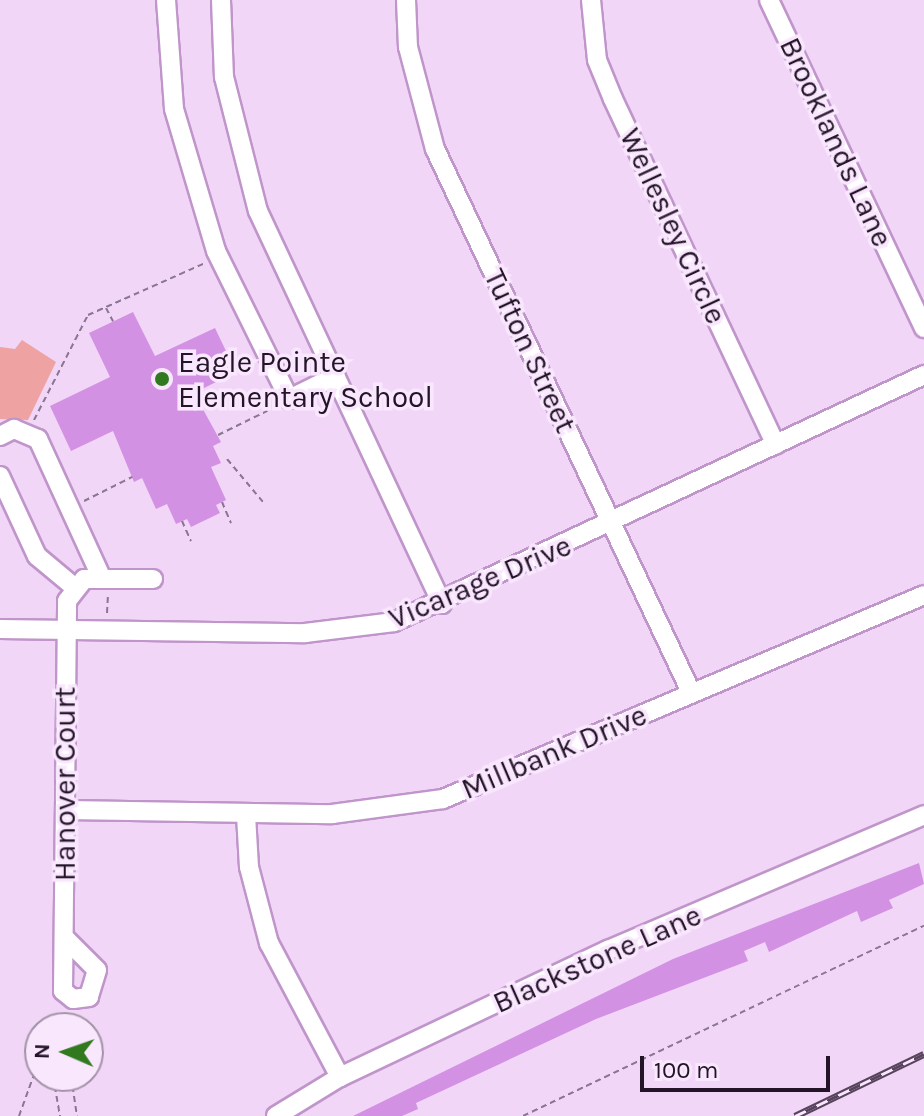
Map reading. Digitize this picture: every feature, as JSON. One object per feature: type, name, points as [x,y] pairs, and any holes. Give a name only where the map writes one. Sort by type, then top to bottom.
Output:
[{"type":"street","points":[[166,0],[174,109],[194,189],[216,251],[289,399],[336,376]]},
{"type":"street","points":[[221,0],[224,77],[241,156],[258,211],[442,604]]},
{"type":"street","name":"Tufton Street","points":[[406,0],[418,95],[435,149],[691,692]]},
{"type":"street","name":"Wellesley Circle","points":[[591,0],[597,60],[613,99],[776,445]]},
{"type":"street","name":"Brooklands Lane","points":[[769,0],[924,328]]},
{"type":"street","name":"Vicarage Drive","points":[[0,629],[305,633],[394,622],[442,604],[612,525],[924,375]]},
{"type":"street","points":[[0,436],[14,429],[38,439],[105,585]]},
{"type":"street","points":[[0,476],[37,556],[73,586],[153,579]]},
{"type":"street","name":"Hanover Court","points":[[65,938],[66,630],[73,586]]},
{"type":"street","name":"Millbank Drive","points":[[67,810],[332,814],[443,799],[534,766],[691,692],[924,595]]},
{"type":"street","points":[[246,815],[249,867],[269,943],[340,1077]]},
{"type":"street","name":"Blackstone Lane","points":[[276,1116],[340,1077],[608,950],[924,815]]},
{"type":"path","points":[[32,424],[88,315],[203,264]]},
{"type":"path","points":[[105,307],[113,321]]},
{"type":"path","points":[[218,435],[267,411]]},
{"type":"path","points":[[227,459],[263,502]]},
{"type":"path","points":[[79,503],[132,477]]},
{"type":"path","points":[[222,502],[231,523]]},
{"type":"path","points":[[182,521],[191,541]]},
{"type":"path","points":[[105,585],[107,613]]},
{"type":"path","points":[[523,1116],[924,926]]},
{"type":"path","points":[[19,1116],[28,1092]]},
{"type":"path","points":[[56,1092],[60,1116]]},
{"type":"path","points":[[73,1092],[77,1116]]},
{"type":"shaded area","points":[[22,340],[56,362],[28,420],[0,419],[0,347],[15,349]]},
{"type":"building","name":"Eagle Pointe Elementary School","points":[[133,312],[155,356],[215,328],[236,372],[194,393],[221,442],[213,446],[221,463],[211,467],[226,500],[216,505],[220,513],[191,527],[187,519],[176,524],[167,504],[156,509],[142,478],[134,482],[113,431],[71,451],[50,406],[110,377],[89,333]]},
{"type":"building","points":[[919,863],[924,884],[889,900],[893,908],[861,922],[857,911],[769,952],[765,942],[744,951],[748,961],[596,1019],[416,1103],[418,1109],[402,1116],[353,1116],[673,959]]},
{"type":"railway","points":[[795,1116],[924,1054]]},
{"type":"place","name":"Eagle Pointe Elementary School","points":[[162,379]]}]
